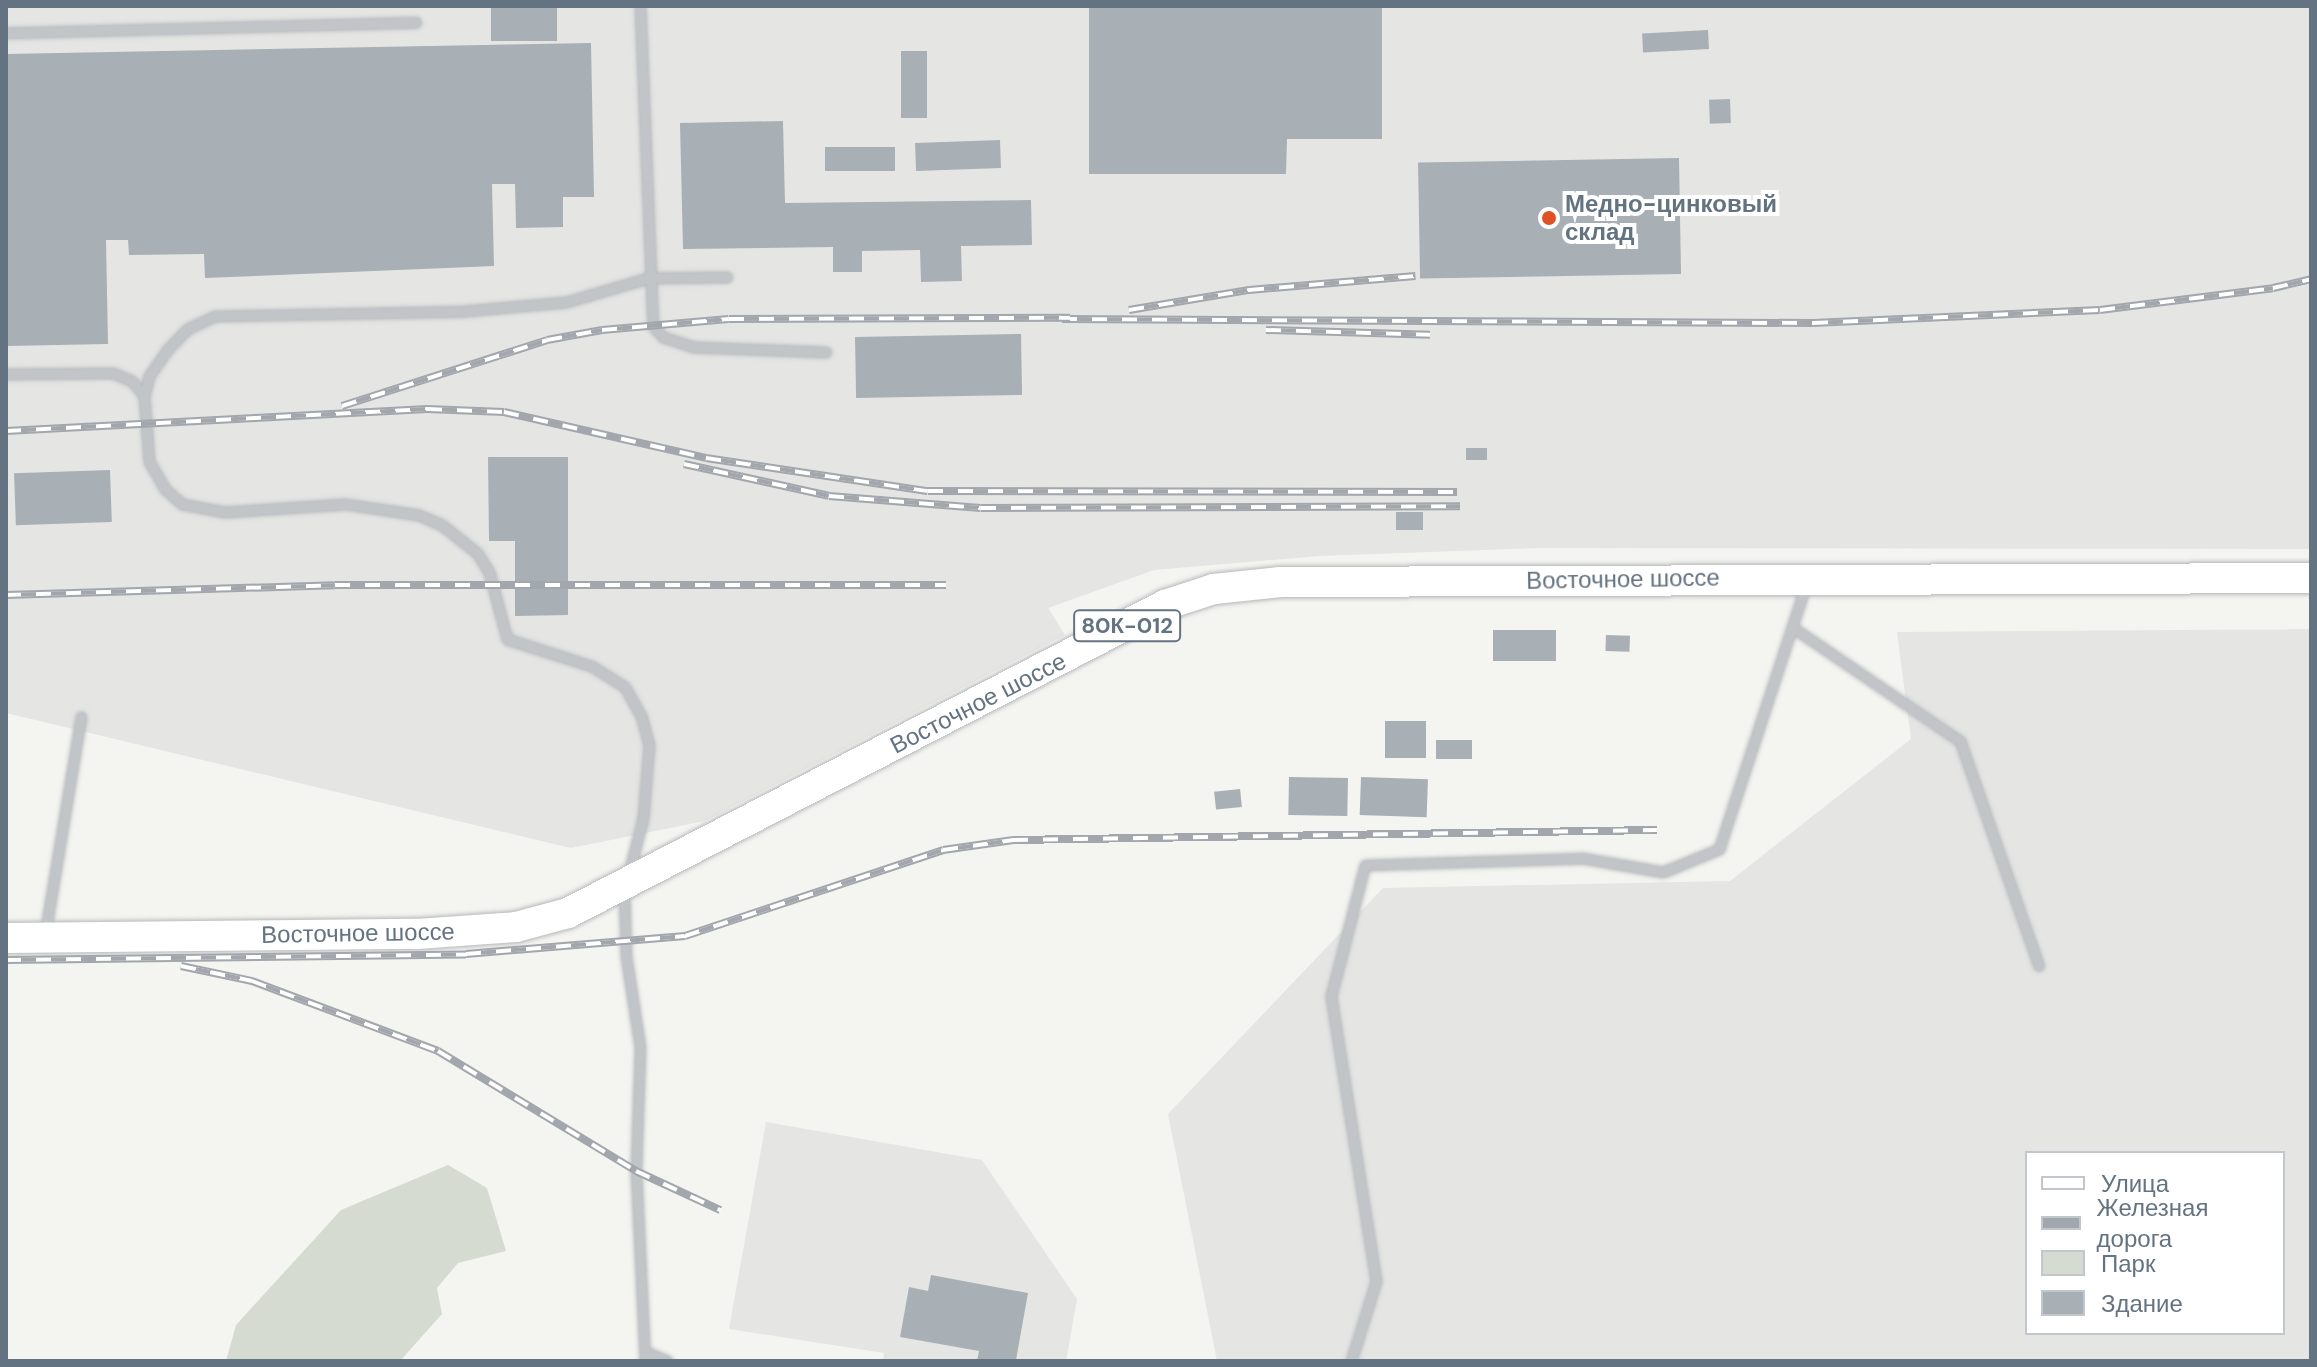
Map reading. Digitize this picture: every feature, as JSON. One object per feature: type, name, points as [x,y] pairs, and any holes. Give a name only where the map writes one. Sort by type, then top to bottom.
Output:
[{"type":"main road","name":"Восточное шоссе","points":[[6,938],[417,934],[516,927],[568,913],[1165,605],[1214,589],[1281,582],[1809,577],[2311,578]]},
{"type":"lane","points":[[640,6],[648,278],[653,326],[663,337],[694,347],[826,352]]},
{"type":"lane","points":[[6,33],[416,22]]},
{"type":"lane","points":[[667,1361],[646,1356],[636,1171],[640,1048],[626,956],[624,883],[637,855],[649,745],[641,716],[625,687],[591,666],[507,639],[489,572],[477,553],[442,525],[419,515],[345,504],[225,512],[182,504],[165,489],[149,461],[144,396],[149,376],[167,350],[187,329],[215,316],[494,309],[566,302],[648,278],[727,277]]},
{"type":"lane","points":[[6,374],[113,373],[132,381],[144,396]]},
{"type":"lane","points":[[1351,1361],[1376,1281],[1331,996],[1365,865],[1582,858],[1663,872],[1719,849],[1809,577]]},
{"type":"lane","points":[[1792,627],[1960,741],[2039,966]]},
{"type":"lane","points":[[44,938],[81,717]]},
{"type":"shaded area","points":[[6,6],[2311,6],[2311,549],[1539,548],[1320,556],[1154,570],[1048,608],[1065,635],[705,821],[571,848],[6,713]]},
{"type":"shaded area","points":[[2311,629],[2311,1361],[1217,1361],[1168,1114],[1383,888],[1730,881],[1911,739],[1897,632]]},
{"type":"shaded area","points":[[766,1122],[982,1160],[1077,1299],[1066,1361],[883,1361],[884,1353],[729,1329]]},
{"type":"green space","points":[[448,1165],[487,1188],[506,1251],[458,1263],[437,1288],[442,1314],[400,1361],[226,1361],[236,1325],[341,1210]]},
{"type":"building","points":[[491,6],[557,6],[557,41],[491,41]]},
{"type":"building","points":[[1089,6],[1382,6],[1382,139],[1287,139],[1286,174],[1089,174]]},
{"type":"building","points":[[1708,30],[1709,49],[1643,52],[1642,33]]},
{"type":"building","points":[[591,43],[594,197],[563,197],[563,227],[516,228],[515,184],[492,184],[494,266],[205,278],[204,254],[129,255],[128,240],[106,240],[108,344],[6,346],[6,54]]},
{"type":"building","points":[[901,51],[927,51],[927,118],[901,118]]},
{"type":"building","points":[[1730,99],[1731,123],[1710,124],[1709,100]]},
{"type":"building","points":[[783,121],[785,203],[1031,200],[1032,245],[961,246],[962,281],[921,282],[920,250],[862,251],[862,272],[833,272],[833,247],[683,249],[680,123]]},
{"type":"building","points":[[1000,140],[1001,168],[916,171],[915,143]]},
{"type":"building","points":[[825,147],[895,147],[895,171],[825,171]]},
{"type":"building","name":"Медно-цинковый склад","points":[[1679,158],[1681,274],[1420,279],[1418,163]]},
{"type":"building","points":[[1021,334],[1022,395],[856,398],[855,337]]},
{"type":"building","points":[[1466,448],[1487,448],[1487,460],[1466,460]]},
{"type":"building","points":[[488,457],[568,457],[568,615],[515,616],[515,541],[489,541]]},
{"type":"building","points":[[110,470],[112,522],[16,525],[14,473]]},
{"type":"building","points":[[1396,512],[1423,512],[1423,530],[1396,530]]},
{"type":"building","points":[[1493,630],[1556,630],[1556,661],[1493,661]]},
{"type":"building","points":[[1606,635],[1630,636],[1629,652],[1605,651]]},
{"type":"building","points":[[1385,721],[1426,721],[1426,758],[1385,758]]},
{"type":"building","points":[[1436,740],[1472,740],[1472,759],[1436,759]]},
{"type":"building","points":[[1289,777],[1348,778],[1347,816],[1288,815]]},
{"type":"building","points":[[1361,777],[1428,779],[1427,817],[1360,815]]},
{"type":"building","points":[[1240,789],[1242,807],[1216,810],[1214,792]]},
{"type":"building","points":[[931,1275],[1028,1293],[1016,1360],[977,1361],[979,1351],[900,1337],[909,1287],[928,1291]]},
{"type":"railway","points":[[1129,310],[1249,290],[1415,276]]},
{"type":"railway","points":[[1062,319],[1813,323],[2100,310],[2273,288],[2311,279]]},
{"type":"railway","points":[[342,406],[547,340],[602,330],[729,319],[1070,318]]},
{"type":"railway","points":[[1266,330],[1430,335]]},
{"type":"railway","points":[[6,431],[427,409],[504,412],[706,458],[928,491],[1457,492]]},
{"type":"railway","points":[[684,464],[829,496],[981,508],[1460,506]]},
{"type":"railway","points":[[6,595],[335,585],[946,585]]},
{"type":"railway","points":[[6,960],[466,954],[685,936],[943,850],[1013,840],[1657,830]]},
{"type":"railway","points":[[181,966],[252,981],[438,1051],[636,1171],[720,1210]]},
{"type":"place","name":"Медно-цинковый склад","points":[[1549,218]]}]
